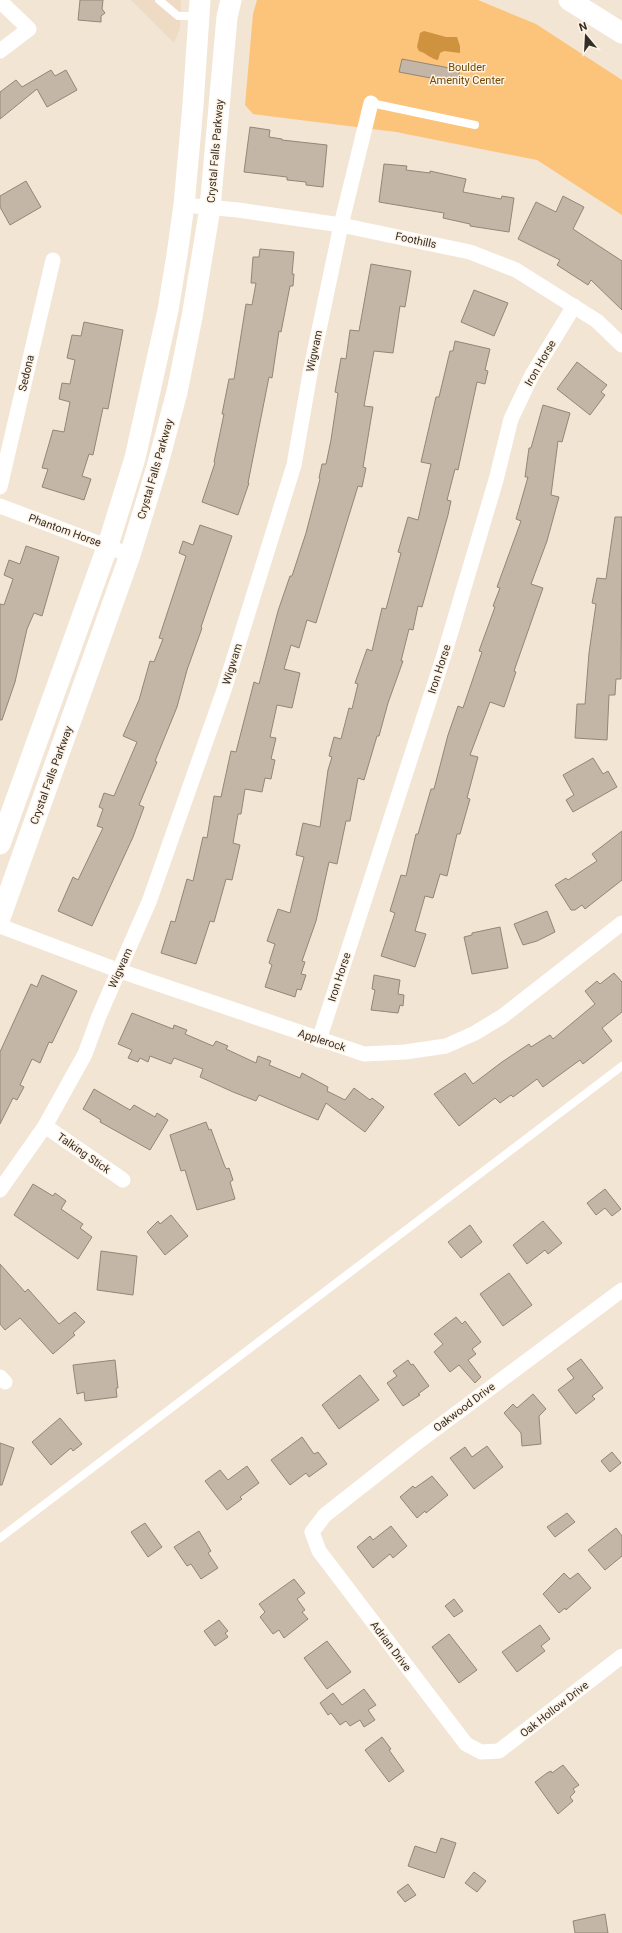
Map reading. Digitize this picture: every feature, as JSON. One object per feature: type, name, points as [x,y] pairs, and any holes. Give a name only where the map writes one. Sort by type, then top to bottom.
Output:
[{"type":"main road","points":[[568,0],[622,33]]},
{"type":"main road","points":[[200,8],[229,8]]},
{"type":"main road","name":"Crystal Falls Parkway","points":[[0,844],[108,545],[135,458],[168,310],[184,205],[200,8]]},
{"type":"main road","name":"Crystal Falls Parkway","points":[[0,918],[130,554],[157,467],[177,392],[192,316],[210,208],[229,8]]},
{"type":"street","points":[[0,1],[29,30],[0,52]]},
{"type":"street","name":"Wigwam","points":[[0,1190],[45,1126],[85,1054],[99,1016],[149,902],[224,690],[294,465],[311,368],[341,225],[371,103]]},
{"type":"street","name":"Foothills","points":[[184,205],[341,225],[470,252],[516,270],[597,321],[622,345]]},
{"type":"street","name":"Sedona","points":[[0,487],[53,260]]},
{"type":"street","name":"Iron Horse","points":[[319,1040],[444,655],[496,480],[511,418],[532,375],[574,306]]},
{"type":"street","name":"Phantom Horse","points":[[0,506],[130,554]]},
{"type":"street","name":"Applerock","points":[[0,926],[319,1040],[364,1054],[405,1052],[446,1046],[475,1033],[503,1016],[622,923]]},
{"type":"street","name":"Talking Stick","points":[[45,1126],[123,1180]]},
{"type":"street","name":"Oakwood Drive","points":[[312,1532],[324,1516],[414,1445],[622,1290]]},
{"type":"street","name":"Adrian Drive","points":[[312,1532],[319,1551],[466,1744],[481,1752]]},
{"type":"street","name":"Oak Hollow Drive","points":[[481,1752],[499,1751],[622,1656]]},
{"type":"lane","points":[[159,0],[178,16],[200,8]]},
{"type":"lane","points":[[371,103],[475,125]]},
{"type":"lane","points":[[0,1538],[622,1066]]},
{"type":"shaded area","points":[[131,0],[181,0],[180,28],[174,43]]},
{"type":"shaded area","points":[[424,31],[446,37],[457,37],[460,46],[460,53],[444,51],[440,53],[438,60],[419,51],[417,47],[420,33]]},
{"type":"green space","name":"Boulder Amenity Center","points":[[257,0],[478,0],[536,24],[622,80],[622,215],[537,160],[396,132],[253,114],[245,105],[253,14]]},
{"type":"building","points":[[80,0],[103,0],[102,9],[105,13],[101,16],[101,22],[78,20]]},
{"type":"building","points":[[402,59],[460,70],[457,83],[399,72]]},
{"type":"building","points":[[51,70],[55,76],[66,70],[77,90],[47,107],[37,89],[0,119],[0,92],[16,80],[22,87]]},
{"type":"building","points":[[250,127],[270,130],[269,137],[327,145],[323,187],[306,185],[306,182],[287,180],[287,177],[244,172]]},
{"type":"building","points":[[384,164],[407,166],[406,170],[430,173],[430,171],[466,179],[463,192],[501,199],[502,196],[514,198],[509,232],[470,226],[470,224],[443,218],[444,213],[379,202]]},
{"type":"building","points":[[26,181],[41,207],[10,225],[0,207],[0,196]]},
{"type":"building","points":[[563,196],[584,207],[573,229],[622,261],[622,310],[591,280],[588,285],[557,265],[560,260],[518,239],[536,202],[556,212]]},
{"type":"building","points":[[260,249],[294,252],[292,274],[294,274],[293,286],[290,286],[281,332],[279,331],[272,378],[269,377],[249,483],[238,515],[202,502],[215,463],[229,379],[234,379],[246,304],[252,305],[256,283],[251,283],[253,257],[259,257]]},
{"type":"building","points":[[371,264],[411,271],[405,307],[400,306],[393,353],[374,351],[364,406],[373,407],[363,467],[366,468],[362,487],[358,486],[316,623],[307,620],[299,648],[291,645],[284,669],[300,673],[292,708],[277,705],[270,737],[276,738],[271,759],[275,760],[271,779],[265,778],[262,792],[245,789],[241,814],[238,814],[233,843],[240,845],[232,880],[226,879],[214,922],[210,921],[196,964],[161,953],[171,921],[175,922],[187,879],[193,881],[203,837],[207,838],[214,796],[221,797],[231,751],[236,752],[254,682],[259,684],[278,611],[290,576],[292,576],[306,533],[320,479],[322,464],[326,464],[331,440],[338,393],[335,392],[341,358],[346,359],[350,330],[359,331]]},
{"type":"building","points":[[474,290],[508,303],[494,336],[461,322]]},
{"type":"building","points":[[84,322],[123,330],[108,409],[103,408],[93,455],[89,454],[82,476],[91,479],[84,500],[42,487],[48,469],[42,468],[53,430],[64,432],[70,402],[59,399],[62,383],[70,384],[75,360],[67,358],[72,335],[81,336]]},
{"type":"building","points":[[455,341],[490,349],[485,370],[488,371],[485,384],[477,382],[458,470],[455,469],[447,500],[451,501],[448,515],[422,607],[418,606],[413,630],[409,629],[401,661],[403,661],[388,703],[379,736],[377,736],[364,780],[358,778],[350,821],[346,821],[337,864],[329,862],[316,921],[302,961],[305,962],[301,974],[306,975],[301,990],[297,989],[295,997],[265,987],[272,965],[269,963],[275,944],[267,941],[278,909],[290,913],[304,857],[296,855],[303,823],[320,827],[328,770],[332,757],[329,756],[334,737],[341,739],[349,708],[352,709],[358,684],[355,683],[367,649],[372,651],[382,608],[386,609],[401,553],[398,552],[408,517],[418,520],[431,464],[421,462],[436,397],[439,397],[450,351],[453,351]]},
{"type":"building","points":[[577,362],[607,385],[601,392],[605,395],[590,415],[557,389]]},
{"type":"building","points":[[543,405],[570,413],[562,442],[558,441],[551,495],[559,497],[547,541],[531,584],[543,588],[514,671],[516,672],[504,707],[490,702],[470,755],[478,757],[467,798],[470,799],[460,834],[457,834],[447,876],[440,874],[433,898],[425,896],[415,931],[426,934],[415,967],[381,956],[395,913],[390,911],[401,875],[406,876],[416,834],[418,834],[431,789],[434,789],[448,735],[458,706],[463,708],[482,652],[479,651],[495,607],[493,606],[500,588],[497,587],[521,521],[516,519],[528,477],[525,477],[529,448],[531,448]]},
{"type":"building","points":[[615,517],[622,517],[621,679],[616,679],[615,695],[609,695],[607,740],[575,738],[577,704],[585,704],[589,653],[596,604],[592,603],[597,578],[606,579]]},
{"type":"building","points":[[200,525],[232,536],[187,670],[177,707],[155,761],[157,762],[139,805],[144,807],[133,837],[92,926],[58,911],[73,877],[78,880],[103,828],[97,826],[103,809],[99,807],[104,793],[114,796],[137,742],[123,736],[139,700],[150,661],[154,662],[163,639],[159,638],[186,556],[179,553],[183,541],[193,545]]},
{"type":"building","points":[[26,546],[59,557],[42,616],[34,613],[27,629],[15,682],[2,720],[0,720],[0,604],[4,605],[13,579],[4,575],[9,560],[20,564]]},
{"type":"building","points":[[593,758],[603,774],[608,771],[617,787],[573,812],[566,800],[574,795],[563,775]]},
{"type":"building","points":[[622,831],[622,880],[585,909],[582,905],[575,910],[571,910],[555,885],[566,878],[568,880],[597,861],[592,854]]},
{"type":"building","points":[[547,911],[555,932],[537,941],[523,945],[514,924]]},
{"type":"building","points":[[500,927],[508,968],[472,974],[464,937],[472,935],[472,933]]},
{"type":"building","points":[[614,973],[622,982],[622,1012],[602,1028],[612,1041],[583,1064],[580,1060],[543,1087],[537,1079],[513,1097],[511,1095],[500,1103],[495,1098],[459,1126],[434,1094],[465,1073],[473,1084],[529,1044],[531,1047],[550,1035],[553,1039],[595,1004],[585,991],[597,981],[600,984]]},
{"type":"building","points":[[42,975],[77,991],[52,1043],[49,1042],[40,1063],[32,1059],[20,1085],[24,1087],[17,1100],[13,1098],[0,1124],[0,1052],[31,984],[37,987]]},
{"type":"building","points":[[374,975],[400,980],[398,994],[404,995],[403,1006],[400,1005],[398,1013],[371,1010],[375,990],[372,989]]},
{"type":"building","points":[[132,1013],[173,1029],[174,1025],[187,1030],[185,1034],[213,1046],[216,1041],[228,1046],[226,1049],[256,1063],[258,1056],[271,1061],[269,1065],[300,1078],[302,1073],[328,1087],[327,1091],[345,1100],[354,1088],[370,1100],[372,1098],[384,1107],[365,1132],[326,1103],[318,1120],[259,1095],[256,1101],[233,1092],[200,1077],[203,1069],[174,1058],[171,1064],[150,1056],[148,1062],[140,1058],[138,1062],[128,1058],[132,1050],[118,1044]]},
{"type":"building","points":[[94,1089],[130,1110],[134,1105],[155,1117],[157,1113],[168,1120],[150,1150],[100,1122],[101,1120],[83,1109]]},
{"type":"building","points":[[206,1122],[209,1130],[211,1129],[225,1167],[227,1169],[229,1168],[233,1180],[230,1182],[235,1199],[197,1210],[185,1170],[181,1171],[170,1135]]},
{"type":"building","points":[[33,1184],[53,1196],[55,1193],[66,1201],[61,1209],[83,1224],[80,1228],[92,1237],[78,1259],[14,1215]]},
{"type":"building","points":[[605,1189],[621,1209],[612,1216],[605,1208],[596,1215],[587,1203]]},
{"type":"building","points":[[171,1215],[188,1236],[165,1255],[147,1232],[158,1221],[160,1224]]},
{"type":"building","points":[[543,1221],[562,1243],[548,1254],[545,1250],[527,1264],[513,1245]]},
{"type":"building","points":[[470,1225],[482,1242],[461,1258],[448,1242]]},
{"type":"building","points":[[101,1251],[137,1256],[133,1295],[97,1290]]},
{"type":"building","points":[[0,1264],[25,1292],[28,1289],[59,1324],[75,1312],[85,1322],[73,1333],[75,1335],[53,1354],[20,1318],[5,1330],[0,1324]]},
{"type":"building","points":[[509,1273],[532,1305],[503,1326],[480,1294]]},
{"type":"building","points":[[456,1317],[462,1324],[465,1321],[481,1342],[472,1349],[476,1354],[468,1360],[481,1377],[475,1383],[459,1365],[450,1372],[434,1352],[443,1344],[434,1334]]},
{"type":"building","points":[[581,1359],[603,1388],[592,1396],[595,1399],[576,1414],[558,1390],[574,1378],[567,1369]]},
{"type":"building","points":[[115,1360],[118,1388],[116,1388],[117,1397],[85,1401],[84,1392],[77,1394],[73,1365]]},
{"type":"building","points":[[408,1360],[411,1365],[413,1364],[429,1386],[418,1394],[420,1395],[403,1406],[387,1383],[397,1376],[393,1371]]},
{"type":"building","points":[[360,1375],[379,1400],[339,1429],[322,1405]]},
{"type":"building","points":[[533,1394],[546,1409],[539,1416],[541,1444],[522,1446],[521,1433],[504,1413],[513,1404],[517,1408]]},
{"type":"building","points":[[60,1418],[82,1444],[73,1451],[71,1448],[51,1465],[32,1442]]},
{"type":"building","points":[[302,1437],[314,1454],[318,1452],[327,1464],[309,1477],[306,1473],[290,1485],[271,1460]]},
{"type":"building","points":[[0,1443],[14,1448],[2,1485],[0,1485]]},
{"type":"building","points":[[487,1446],[503,1467],[474,1489],[450,1458],[465,1447],[472,1457]]},
{"type":"building","points":[[612,1452],[621,1463],[610,1472],[601,1461]]},
{"type":"building","points":[[247,1466],[259,1483],[240,1497],[242,1499],[227,1510],[205,1481],[220,1470],[228,1480]]},
{"type":"building","points":[[432,1476],[448,1495],[426,1513],[425,1511],[417,1518],[400,1497],[413,1486],[415,1488]]},
{"type":"building","points":[[567,1513],[575,1522],[555,1537],[547,1527]]},
{"type":"building","points":[[145,1523],[162,1547],[148,1557],[131,1532]]},
{"type":"building","points":[[391,1526],[407,1546],[393,1558],[390,1554],[373,1568],[357,1547],[370,1536],[373,1540]]},
{"type":"building","points":[[616,1528],[622,1536],[622,1556],[605,1570],[588,1550]]},
{"type":"building","points":[[199,1531],[211,1551],[208,1553],[218,1568],[201,1579],[191,1564],[187,1566],[174,1547]]},
{"type":"building","points":[[564,1573],[570,1579],[578,1573],[591,1588],[566,1610],[565,1608],[559,1613],[543,1594]]},
{"type":"building","points":[[294,1579],[305,1593],[297,1599],[305,1610],[302,1612],[308,1619],[284,1638],[279,1630],[273,1634],[260,1617],[265,1612],[259,1604]]},
{"type":"building","points":[[454,1599],[463,1611],[454,1617],[445,1606]]},
{"type":"building","points":[[219,1620],[228,1631],[225,1633],[228,1637],[215,1646],[204,1631]]},
{"type":"building","points":[[540,1625],[550,1639],[541,1646],[545,1651],[517,1672],[502,1652]]},
{"type":"building","points":[[449,1634],[477,1670],[459,1683],[432,1647]]},
{"type":"building","points":[[327,1641],[351,1672],[327,1689],[304,1658]]},
{"type":"building","points":[[364,1689],[376,1705],[368,1710],[375,1720],[364,1727],[360,1720],[350,1726],[346,1721],[340,1725],[331,1713],[328,1715],[320,1703],[333,1693],[342,1705]]},
{"type":"building","points":[[382,1737],[404,1771],[389,1782],[365,1750]]},
{"type":"building","points":[[563,1765],[579,1785],[573,1789],[575,1792],[570,1797],[573,1801],[558,1814],[535,1782],[547,1773],[551,1771],[552,1773]]},
{"type":"building","points":[[441,1838],[456,1843],[444,1878],[408,1866],[415,1846],[436,1853]]},
{"type":"building","points":[[474,1872],[486,1881],[477,1892],[465,1883]]},
{"type":"building","points":[[408,1884],[416,1895],[405,1902],[397,1892]]},
{"type":"building","points":[[605,1914],[608,1933],[575,1933],[573,1921]]}]
